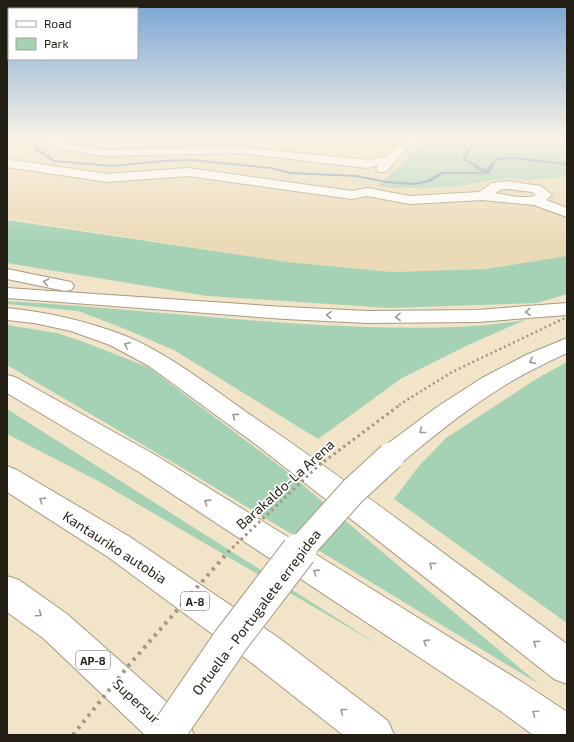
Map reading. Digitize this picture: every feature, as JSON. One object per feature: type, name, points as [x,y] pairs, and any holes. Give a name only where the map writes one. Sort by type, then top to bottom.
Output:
[{"type":"main road","points":[[78,174],[107,178],[162,174]]},
{"type":"main road","points":[[195,174],[352,195],[367,192],[410,200],[482,196],[524,201],[541,198],[562,197]]},
{"type":"main road","points":[[367,192],[370,185],[379,174]]},
{"type":"main road","points":[[541,198],[567,213]]},
{"type":"main road","points":[[7,274],[100,293],[181,305]]},
{"type":"main road","points":[[7,293],[285,313],[368,317],[477,316],[567,309]]},
{"type":"main road","points":[[7,314],[34,317],[76,326],[117,340],[158,360],[267,439],[567,666]]},
{"type":"main road","name":"Ortuella - Portugalete errepidea","points":[[166,735],[225,647],[279,576],[353,490],[436,419],[480,389],[528,363],[567,345]]},
{"type":"main road","points":[[7,383],[148,464],[512,697],[567,735]]},
{"type":"main road","name":"Kantauriko autobia","points":[[7,478],[119,547],[266,651],[374,735]]},
{"type":"main road","name":"Supersur","points":[[7,592],[55,626],[174,735]]},
{"type":"path","name":"Barakaldo-La Arena","points":[[73,735],[129,665],[229,551],[318,466],[389,412],[452,372],[567,317]]},
{"type":"shaded area","points":[[7,174],[391,174],[378,186],[452,187],[507,178],[528,180],[567,177],[567,256],[487,269],[392,272],[287,262],[7,218]]},
{"type":"green space","points":[[391,174],[567,174],[567,177],[528,180],[507,178],[452,187],[396,188],[378,186]]},
{"type":"green space","points":[[7,220],[287,262],[392,272],[487,269],[567,256],[567,294],[537,303],[389,308],[207,296],[7,263]]},
{"type":"green space","points":[[7,301],[320,325],[397,328],[473,326],[525,320],[466,346],[402,378],[318,439],[174,350],[78,311],[7,304]]},
{"type":"green space","points":[[7,325],[57,333],[148,367],[285,470],[539,684],[191,473],[7,365]]},
{"type":"green space","points":[[567,362],[567,623],[394,499],[419,466],[446,438],[538,378]]},
{"type":"green space","points":[[7,409],[379,645],[100,482],[7,434]]},
{"type":"waterway","points":[[304,174],[356,176],[386,182],[414,184],[428,181],[441,174]]}]
